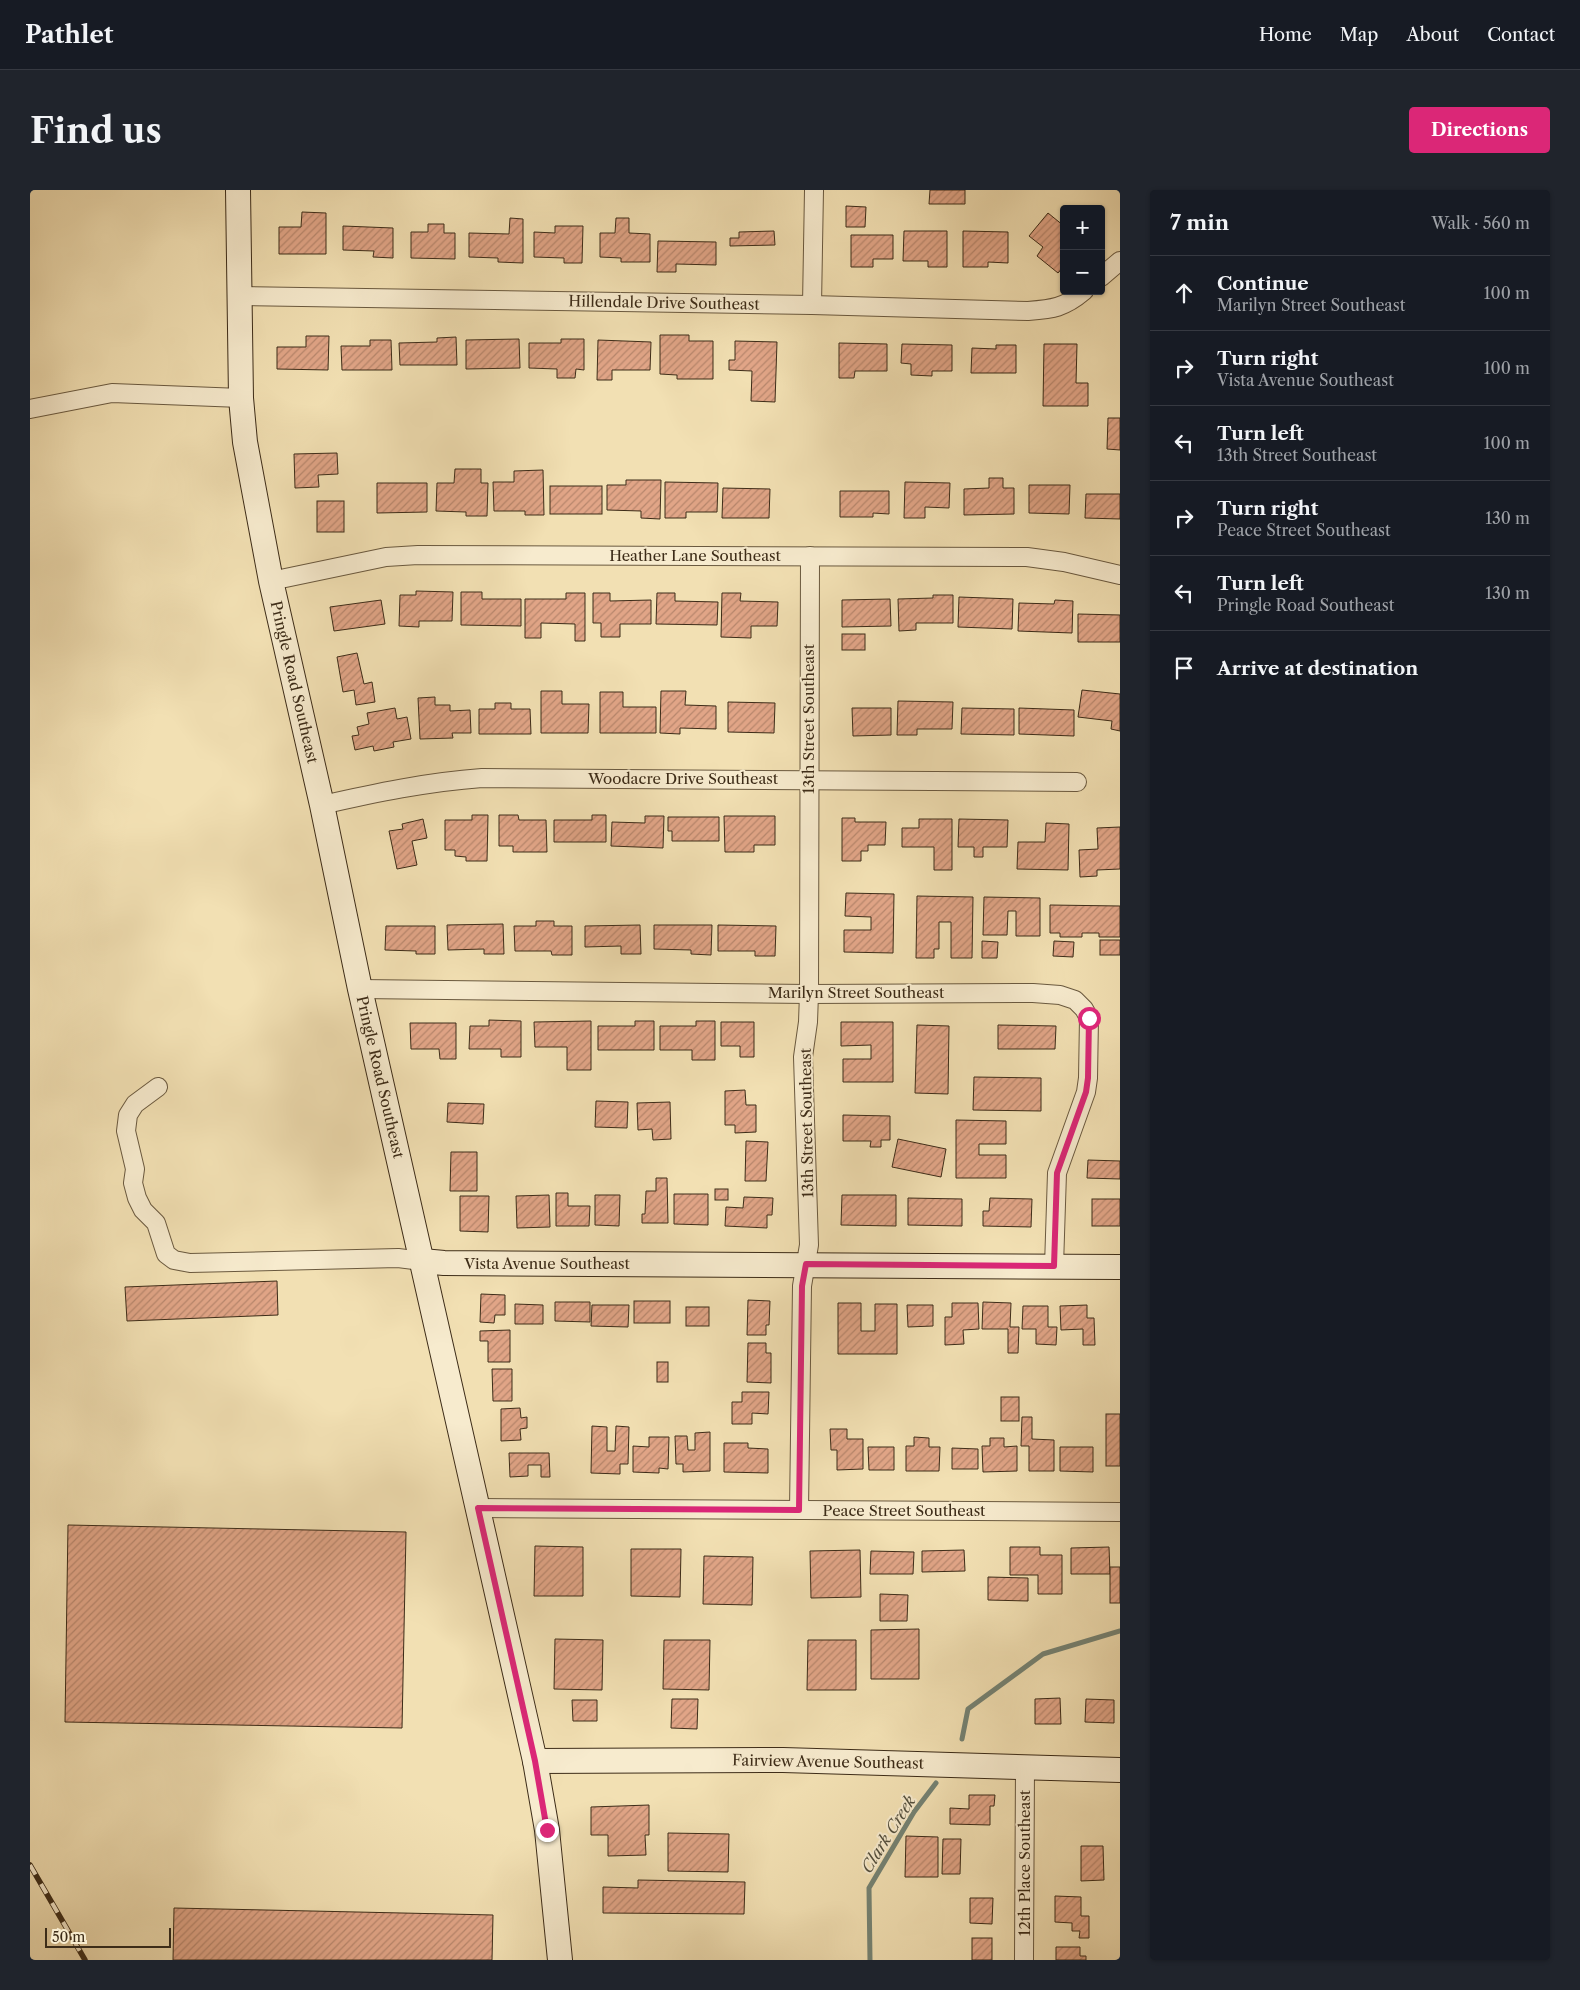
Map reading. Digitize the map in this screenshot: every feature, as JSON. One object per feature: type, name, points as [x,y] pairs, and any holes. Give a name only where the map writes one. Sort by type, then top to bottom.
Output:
[{"type":"street","name":"Pringle Road Southeast","points":[[238,190],[238,296],[241,398],[245,442],[271,582],[322,805],[360,989],[535,1761],[547,1830],[560,1960]]},
{"type":"street","points":[[812,305],[814,190]]},
{"type":"street","points":[[1105,273],[1120,261]]},
{"type":"street","name":"Hillendale Drive Southeast","points":[[238,296],[1028,310],[1056,309],[1079,295]]},
{"type":"street","points":[[30,409],[112,393],[241,398]]},
{"type":"street","name":"Heather Lane Southeast","points":[[271,582],[362,562],[418,555],[1027,556],[1064,562],[1120,575]]},
{"type":"street","name":"13th Street Southeast","points":[[799,1510],[802,1286],[809,1245],[804,1057],[810,994],[808,780],[810,556]]},
{"type":"street","name":"Woodacre Drive Southeast","points":[[322,805],[391,789],[452,780],[482,778],[1077,782]]},
{"type":"street","name":"Marilyn Street Southeast","points":[[360,989],[810,994],[1033,993],[1060,995],[1074,1000],[1084,1009],[1089,1018],[1088,1078],[1086,1092],[1057,1173],[1054,1266]]},
{"type":"street","name":"Vista Avenue Southeast","points":[[158,1087],[135,1104],[128,1115],[126,1131],[135,1169],[133,1183],[137,1198],[144,1210],[156,1223],[166,1254],[190,1263],[398,1258],[454,1263],[1120,1267]]},
{"type":"street","name":"Peace Street Southeast","points":[[478,1508],[1120,1512]]},
{"type":"street","name":"Fairview Avenue Southeast","points":[[535,1761],[783,1760],[1120,1770]]},
{"type":"street","name":"12th Place Southeast","points":[[1024,1960],[1025,1767]]},
{"type":"building","points":[[930,190],[965,190],[965,204],[929,204]]},
{"type":"building","points":[[846,206],[866,207],[865,227],[846,227]]},
{"type":"building","points":[[302,212],[326,213],[326,254],[279,254],[279,227],[301,227]]},
{"type":"building","points":[[1048,213],[1060,223],[1060,271],[1058,273],[1037,256],[1043,247],[1029,236]]},
{"type":"building","points":[[510,218],[523,219],[523,263],[498,262],[498,258],[469,257],[469,233],[509,234]]},
{"type":"building","points":[[616,218],[629,218],[629,233],[650,234],[650,262],[621,262],[621,258],[600,257],[600,233],[615,233]]},
{"type":"building","points":[[428,224],[444,224],[444,233],[455,233],[455,259],[411,258],[411,232],[428,232]]},
{"type":"building","points":[[343,226],[393,228],[393,258],[373,257],[374,251],[343,250]]},
{"type":"building","points":[[555,226],[583,226],[582,263],[564,263],[564,258],[534,257],[534,232],[555,233]]},
{"type":"building","points":[[774,231],[775,245],[730,246],[730,238],[739,238],[739,232]]},
{"type":"building","points":[[904,231],[947,231],[947,267],[928,267],[928,261],[903,261]]},
{"type":"building","points":[[963,231],[1008,232],[1008,263],[988,262],[988,267],[963,267]]},
{"type":"building","points":[[851,235],[893,235],[893,259],[873,259],[873,267],[851,267]]},
{"type":"building","points":[[658,241],[716,242],[716,265],[676,264],[676,272],[657,272]]},
{"type":"building","points":[[660,335],[689,335],[689,341],[713,341],[713,379],[677,379],[677,375],[660,374]]},
{"type":"building","points":[[306,336],[329,336],[328,370],[277,369],[277,347],[306,347]]},
{"type":"building","points":[[456,337],[457,365],[400,365],[399,343],[437,342],[437,338]]},
{"type":"building","points":[[519,339],[520,368],[466,369],[466,340]]},
{"type":"building","points":[[561,339],[584,339],[584,370],[576,369],[575,378],[557,378],[557,369],[529,368],[529,343],[561,343]]},
{"type":"building","points":[[370,340],[391,340],[392,370],[342,370],[341,346],[370,346]]},
{"type":"building","points":[[598,340],[651,342],[650,370],[612,370],[612,380],[597,380]]},
{"type":"building","points":[[735,341],[777,342],[775,402],[751,401],[752,371],[729,370],[729,360],[735,360]]},
{"type":"building","points":[[839,343],[887,344],[887,371],[855,371],[854,378],[839,378]]},
{"type":"building","points":[[902,344],[952,345],[952,371],[932,371],[932,376],[911,375],[911,364],[901,363]]},
{"type":"building","points":[[1044,344],[1077,344],[1076,383],[1088,383],[1088,406],[1043,406]]},
{"type":"building","points":[[996,345],[1016,345],[1016,373],[971,373],[972,348],[996,349]]},
{"type":"building","points":[[1108,418],[1120,418],[1120,450],[1107,449]]},
{"type":"building","points":[[337,453],[338,474],[318,475],[319,487],[295,488],[294,454]]},
{"type":"building","points":[[455,469],[481,469],[481,483],[488,483],[487,516],[466,516],[466,512],[436,511],[437,483],[454,483]]},
{"type":"building","points":[[543,470],[544,515],[525,515],[525,511],[494,511],[493,482],[514,482],[514,471]]},
{"type":"building","points":[[989,478],[1003,478],[1003,488],[1014,488],[1014,514],[964,515],[964,489],[989,488]]},
{"type":"building","points":[[626,480],[661,480],[660,519],[641,518],[641,511],[607,510],[607,485],[626,485]]},
{"type":"building","points":[[665,482],[718,483],[717,512],[686,512],[686,518],[665,518]]},
{"type":"building","points":[[905,482],[950,483],[949,508],[925,507],[925,518],[904,518]]},
{"type":"building","points":[[377,483],[427,483],[427,512],[377,513]]},
{"type":"building","points":[[1029,485],[1070,485],[1069,514],[1029,513]]},
{"type":"building","points":[[550,486],[602,486],[602,514],[550,514]]},
{"type":"building","points":[[723,488],[770,489],[769,518],[722,518]]},
{"type":"building","points":[[840,491],[889,491],[889,514],[873,513],[873,517],[840,517]]},
{"type":"building","points":[[1086,494],[1120,494],[1120,519],[1085,518]]},
{"type":"building","points":[[317,501],[344,501],[344,532],[317,532]]},
{"type":"building","points":[[416,591],[453,592],[452,621],[419,621],[419,627],[399,626],[400,595],[416,595]]},
{"type":"building","points":[[461,592],[482,592],[482,599],[521,599],[521,626],[461,625]]},
{"type":"building","points":[[566,593],[585,593],[585,641],[575,641],[575,624],[541,623],[541,638],[525,638],[525,599],[566,599]]},
{"type":"building","points":[[593,593],[610,593],[610,601],[651,600],[651,624],[620,624],[620,637],[601,637],[601,623],[593,623]]},
{"type":"building","points":[[657,593],[675,593],[675,601],[718,602],[717,625],[656,624]]},
{"type":"building","points":[[722,593],[741,593],[740,601],[778,602],[777,626],[751,626],[751,638],[721,637]]},
{"type":"building","points":[[933,595],[953,595],[953,623],[916,623],[916,630],[899,631],[898,599],[933,598]]},
{"type":"building","points":[[959,597],[1013,599],[1012,629],[958,627]]},
{"type":"building","points":[[890,599],[891,626],[842,627],[842,600]]},
{"type":"building","points":[[381,600],[385,624],[334,631],[330,607]]},
{"type":"building","points":[[1055,600],[1073,601],[1072,633],[1018,631],[1019,603],[1054,604]]},
{"type":"building","points":[[1078,614],[1120,615],[1120,642],[1078,642]]},
{"type":"building","points":[[842,634],[865,634],[865,650],[842,650]]},
{"type":"building","points":[[357,653],[364,684],[372,682],[375,702],[356,705],[354,690],[343,692],[337,657]]},
{"type":"building","points":[[1082,690],[1120,694],[1120,731],[1111,729],[1112,721],[1078,717]]},
{"type":"building","points":[[541,691],[562,691],[562,704],[589,704],[588,733],[541,733]]},
{"type":"building","points":[[661,691],[686,691],[685,705],[716,706],[716,729],[680,728],[680,734],[660,733]]},
{"type":"building","points":[[600,692],[623,692],[623,707],[656,707],[656,733],[600,733]]},
{"type":"building","points":[[435,697],[435,705],[450,705],[450,711],[470,710],[471,733],[452,733],[453,738],[420,739],[418,698]]},
{"type":"building","points":[[898,701],[953,702],[952,729],[917,729],[917,735],[897,735]]},
{"type":"building","points":[[728,702],[775,703],[774,733],[728,732]]},
{"type":"building","points":[[495,703],[511,703],[511,709],[530,709],[531,734],[479,734],[479,709],[495,709]]},
{"type":"building","points":[[395,708],[397,719],[407,717],[411,739],[393,742],[394,747],[374,751],[373,746],[355,750],[352,736],[359,735],[357,727],[369,724],[367,713]]},
{"type":"building","points":[[852,708],[891,708],[891,735],[853,736]]},
{"type":"building","points":[[962,708],[1014,709],[1014,735],[961,734]]},
{"type":"building","points":[[1019,708],[1074,710],[1074,736],[1019,734]]},
{"type":"building","points":[[472,815],[488,815],[487,861],[466,861],[466,857],[455,856],[455,850],[445,850],[445,820],[472,820]]},
{"type":"building","points":[[499,815],[518,815],[519,820],[546,820],[547,852],[513,852],[513,846],[499,846]]},
{"type":"building","points":[[592,815],[606,815],[606,842],[554,842],[554,820],[592,820]]},
{"type":"building","points":[[645,816],[664,816],[663,848],[611,846],[612,822],[645,823]]},
{"type":"building","points":[[724,816],[775,816],[775,845],[754,845],[754,852],[725,852]]},
{"type":"building","points":[[668,817],[719,817],[719,841],[672,841],[672,831],[668,831]]},
{"type":"building","points":[[842,818],[855,818],[855,822],[886,822],[885,845],[868,845],[868,851],[861,851],[861,861],[842,861]]},
{"type":"building","points":[[423,819],[427,838],[412,841],[417,865],[397,869],[389,831],[403,829],[402,824]]},
{"type":"building","points":[[919,819],[952,819],[952,870],[934,870],[934,847],[902,847],[902,828],[919,828]]},
{"type":"building","points":[[959,819],[1008,820],[1007,847],[983,847],[983,857],[974,857],[974,847],[958,847]]},
{"type":"building","points":[[1046,823],[1069,824],[1068,870],[1017,869],[1018,842],[1045,842]]},
{"type":"building","points":[[1120,827],[1120,869],[1097,870],[1097,876],[1080,877],[1079,850],[1098,849],[1097,828]]},
{"type":"building","points":[[846,893],[894,894],[893,953],[844,952],[844,930],[871,930],[871,917],[845,916]]},
{"type":"building","points":[[917,896],[973,897],[972,958],[951,958],[951,922],[939,922],[939,949],[934,949],[934,958],[916,958]]},
{"type":"building","points":[[984,897],[1040,898],[1040,936],[1016,936],[1016,911],[1008,911],[1007,935],[983,935]]},
{"type":"building","points":[[1050,905],[1120,906],[1120,937],[1099,937],[1099,933],[1082,933],[1082,937],[1060,937],[1060,933],[1050,933]]},
{"type":"building","points":[[536,921],[554,921],[554,926],[572,926],[572,955],[552,955],[551,951],[515,951],[514,926],[536,926]]},
{"type":"building","points":[[503,924],[504,954],[484,954],[484,949],[448,950],[447,925]]},
{"type":"building","points":[[640,925],[641,954],[621,954],[621,946],[585,947],[585,926]]},
{"type":"building","points":[[654,925],[712,925],[711,955],[691,954],[691,950],[654,949]]},
{"type":"building","points":[[718,925],[776,926],[775,956],[755,956],[755,951],[718,951]]},
{"type":"building","points":[[386,926],[435,926],[435,954],[416,954],[416,951],[385,950]]},
{"type":"building","points":[[1100,940],[1120,940],[1120,955],[1100,955]]},
{"type":"building","points":[[982,941],[998,942],[997,958],[982,958]]},
{"type":"building","points":[[1054,941],[1074,942],[1073,957],[1053,956]]},
{"type":"building","points":[[489,1020],[521,1021],[521,1057],[501,1057],[501,1049],[469,1049],[470,1026],[489,1026]]},
{"type":"building","points":[[591,1021],[591,1070],[567,1070],[567,1047],[535,1047],[534,1022]]},
{"type":"building","points":[[635,1021],[654,1021],[654,1050],[598,1050],[598,1026],[635,1026]]},
{"type":"building","points":[[696,1021],[715,1021],[715,1060],[692,1060],[692,1050],[660,1050],[660,1026],[696,1026]]},
{"type":"building","points":[[721,1022],[754,1022],[754,1057],[740,1057],[740,1046],[721,1046]]},
{"type":"building","points":[[841,1022],[893,1022],[893,1082],[843,1082],[843,1059],[871,1059],[871,1045],[841,1046]]},
{"type":"building","points":[[410,1023],[456,1023],[456,1059],[440,1059],[439,1049],[411,1049]]},
{"type":"building","points":[[917,1025],[949,1026],[948,1094],[915,1093]]},
{"type":"building","points":[[998,1025],[1056,1026],[1055,1049],[998,1049]]},
{"type":"building","points":[[974,1077],[1041,1078],[1041,1111],[973,1110]]},
{"type":"building","points":[[745,1090],[746,1105],[756,1105],[756,1132],[735,1133],[735,1125],[725,1125],[725,1091]]},
{"type":"building","points":[[596,1101],[628,1102],[627,1128],[595,1127]]},
{"type":"building","points":[[670,1102],[671,1139],[653,1140],[652,1129],[638,1130],[637,1103]]},
{"type":"building","points":[[448,1103],[484,1104],[483,1124],[447,1122]]},
{"type":"building","points":[[843,1115],[890,1116],[890,1140],[881,1140],[881,1147],[870,1147],[871,1141],[843,1141]]},
{"type":"building","points":[[956,1120],[1006,1121],[1006,1144],[979,1144],[979,1155],[1006,1155],[1006,1178],[956,1178]]},
{"type":"building","points":[[898,1139],[946,1149],[941,1177],[892,1167]]},
{"type":"building","points":[[746,1141],[768,1142],[766,1181],[745,1181]]},
{"type":"building","points":[[451,1152],[477,1152],[477,1191],[450,1191]]},
{"type":"building","points":[[1088,1160],[1120,1161],[1120,1179],[1087,1178]]},
{"type":"building","points":[[656,1178],[667,1178],[668,1223],[642,1223],[642,1214],[645,1214],[646,1191],[656,1191]]},
{"type":"building","points":[[715,1189],[728,1189],[728,1200],[715,1200]]},
{"type":"building","points":[[556,1193],[568,1193],[568,1206],[590,1206],[589,1226],[556,1226]]},
{"type":"building","points":[[674,1194],[708,1194],[708,1225],[674,1224]]},
{"type":"building","points":[[549,1195],[550,1227],[517,1228],[516,1196]]},
{"type":"building","points":[[595,1195],[620,1195],[619,1226],[595,1225]]},
{"type":"building","points":[[842,1195],[896,1195],[896,1226],[841,1225]]},
{"type":"building","points":[[460,1196],[489,1196],[488,1232],[460,1231]]},
{"type":"building","points":[[744,1197],[773,1198],[772,1215],[767,1215],[767,1228],[725,1226],[726,1207],[743,1208]]},
{"type":"building","points":[[908,1198],[962,1199],[962,1226],[908,1225]]},
{"type":"building","points":[[990,1198],[1032,1199],[1031,1227],[983,1226],[983,1211],[989,1211]]},
{"type":"building","points":[[1092,1199],[1120,1199],[1120,1226],[1092,1226]]},
{"type":"building","points":[[277,1281],[278,1315],[127,1321],[125,1287]]},
{"type":"building","points":[[481,1294],[505,1295],[505,1315],[495,1315],[494,1323],[480,1322]]},
{"type":"building","points":[[748,1300],[770,1301],[769,1325],[766,1325],[766,1335],[747,1335]]},
{"type":"building","points":[[634,1301],[670,1301],[670,1323],[634,1323]]},
{"type":"building","points":[[555,1302],[590,1302],[590,1322],[555,1321]]},
{"type":"building","points":[[983,1302],[1011,1303],[1010,1327],[1019,1327],[1018,1353],[1008,1353],[1008,1329],[982,1329]]},
{"type":"building","points":[[838,1303],[861,1303],[861,1331],[875,1331],[875,1304],[897,1304],[897,1354],[838,1354]]},
{"type":"building","points":[[952,1303],[978,1303],[979,1329],[963,1330],[964,1344],[945,1345],[945,1317],[952,1317]]},
{"type":"building","points":[[515,1304],[543,1305],[543,1324],[515,1324]]},
{"type":"building","points":[[592,1305],[629,1305],[628,1327],[591,1326]]},
{"type":"building","points":[[907,1305],[933,1305],[933,1326],[908,1327]]},
{"type":"building","points":[[1087,1305],[1087,1318],[1094,1318],[1095,1345],[1083,1345],[1083,1329],[1061,1330],[1060,1306]]},
{"type":"building","points":[[1023,1306],[1048,1306],[1048,1327],[1057,1327],[1056,1345],[1036,1344],[1036,1329],[1022,1329]]},
{"type":"building","points":[[686,1307],[709,1307],[709,1326],[686,1326]]},
{"type":"building","points":[[510,1330],[510,1362],[488,1362],[488,1341],[480,1341],[480,1331]]},
{"type":"building","points":[[748,1343],[766,1343],[766,1353],[771,1353],[771,1383],[747,1382]]},
{"type":"building","points":[[657,1362],[668,1362],[668,1382],[657,1382]]},
{"type":"building","points":[[492,1369],[512,1369],[512,1401],[493,1401]]},
{"type":"building","points":[[742,1392],[769,1392],[768,1414],[752,1413],[752,1424],[732,1424],[732,1402],[742,1402]]},
{"type":"building","points":[[1001,1397],[1019,1397],[1019,1421],[1001,1421]]},
{"type":"building","points":[[520,1408],[521,1418],[527,1417],[527,1428],[520,1429],[521,1440],[501,1441],[501,1409]]},
{"type":"building","points":[[1106,1414],[1120,1414],[1120,1466],[1106,1466]]},
{"type":"building","points":[[1022,1417],[1032,1417],[1032,1439],[1054,1440],[1054,1471],[1029,1471],[1029,1446],[1021,1446]]},
{"type":"building","points":[[592,1426],[607,1427],[607,1451],[615,1451],[616,1426],[629,1427],[628,1464],[620,1464],[620,1474],[591,1473]]},
{"type":"building","points":[[830,1429],[847,1429],[847,1439],[863,1439],[863,1469],[837,1470],[837,1450],[831,1450]]},
{"type":"building","points":[[710,1432],[710,1471],[683,1472],[683,1464],[676,1464],[675,1436],[687,1436],[688,1450],[695,1450],[695,1433]]},
{"type":"building","points":[[649,1437],[669,1437],[668,1469],[659,1468],[659,1473],[633,1472],[633,1446],[649,1447]]},
{"type":"building","points":[[914,1437],[929,1438],[929,1447],[940,1447],[939,1471],[906,1471],[906,1446],[914,1446]]},
{"type":"building","points":[[990,1438],[1004,1438],[1004,1447],[1017,1446],[1017,1471],[983,1472],[982,1446],[990,1446]]},
{"type":"building","points":[[724,1443],[748,1443],[748,1448],[768,1449],[768,1473],[724,1472]]},
{"type":"building","points":[[868,1447],[894,1447],[894,1470],[869,1470]]},
{"type":"building","points":[[1060,1447],[1093,1447],[1093,1472],[1060,1471]]},
{"type":"building","points":[[952,1448],[978,1449],[978,1469],[952,1469]]},
{"type":"building","points":[[509,1453],[549,1453],[550,1477],[541,1477],[541,1465],[528,1465],[528,1476],[510,1477]]},
{"type":"building","points":[[68,1525],[406,1532],[402,1728],[65,1722]]},
{"type":"building","points":[[535,1546],[583,1547],[583,1596],[534,1596]]},
{"type":"building","points":[[1010,1547],[1040,1547],[1040,1555],[1062,1555],[1062,1594],[1038,1594],[1038,1575],[1010,1575]]},
{"type":"building","points":[[1109,1547],[1110,1574],[1071,1574],[1071,1548]]},
{"type":"building","points":[[631,1549],[681,1549],[680,1597],[631,1596]]},
{"type":"building","points":[[860,1550],[861,1597],[811,1598],[810,1551]]},
{"type":"building","points":[[964,1550],[965,1571],[922,1572],[922,1551]]},
{"type":"building","points":[[871,1551],[914,1552],[913,1574],[870,1574]]},
{"type":"building","points":[[704,1556],[753,1557],[752,1605],[703,1604]]},
{"type":"building","points":[[1110,1567],[1120,1567],[1120,1603],[1110,1603]]},
{"type":"building","points":[[988,1577],[1028,1578],[1028,1601],[988,1600]]},
{"type":"building","points":[[880,1594],[908,1595],[907,1621],[880,1621]]},
{"type":"building","points":[[919,1629],[919,1679],[871,1679],[871,1630]]},
{"type":"building","points":[[555,1639],[603,1640],[602,1690],[554,1689]]},
{"type":"building","points":[[664,1640],[710,1640],[709,1690],[663,1689]]},
{"type":"building","points":[[808,1640],[856,1640],[856,1690],[807,1690]]},
{"type":"building","points":[[1060,1698],[1061,1724],[1035,1724],[1035,1699]]},
{"type":"building","points":[[672,1699],[698,1699],[697,1729],[671,1728]]},
{"type":"building","points":[[1086,1699],[1114,1700],[1114,1723],[1085,1722]]},
{"type":"building","points":[[572,1700],[597,1700],[597,1721],[573,1721]]},
{"type":"building","points":[[969,1795],[995,1795],[994,1806],[990,1806],[990,1825],[950,1824],[950,1808],[969,1809]]},
{"type":"building","points":[[649,1805],[649,1835],[645,1835],[646,1855],[608,1856],[608,1835],[591,1835],[591,1807]]},
{"type":"building","points":[[668,1833],[729,1834],[728,1872],[668,1871]]},
{"type":"building","points":[[906,1836],[938,1837],[938,1877],[905,1877]]},
{"type":"building","points":[[943,1839],[961,1839],[960,1874],[942,1874]]},
{"type":"building","points":[[1081,1846],[1103,1846],[1104,1880],[1081,1881]]},
{"type":"building","points":[[638,1880],[745,1882],[744,1914],[603,1913],[603,1887],[638,1888]]},
{"type":"building","points":[[1055,1896],[1081,1897],[1081,1916],[1089,1916],[1089,1938],[1079,1938],[1080,1931],[1072,1931],[1072,1923],[1055,1922]]},
{"type":"building","points":[[970,1898],[993,1898],[992,1924],[970,1923]]},
{"type":"building","points":[[174,1908],[493,1915],[492,1960],[173,1960]]},
{"type":"building","points":[[972,1938],[992,1938],[992,1960],[972,1960]]},
{"type":"building","points":[[1056,1947],[1080,1947],[1080,1956],[1086,1956],[1086,1960],[1056,1960]]},
{"type":"waterway","name":"Clark Creek","points":[[962,1739],[968,1709],[1043,1654],[1120,1631]]},
{"type":"waterway","name":"Clark Creek","points":[[870,1960],[869,1888],[914,1812],[936,1783]]},
{"type":"railway","points":[[30,1865],[85,1960]]},
{"type":"route","points":[[547,1830],[535,1761],[478,1508],[799,1510],[802,1286],[806,1264],[1054,1266],[1057,1173],[1086,1092],[1089,1018]]}]
